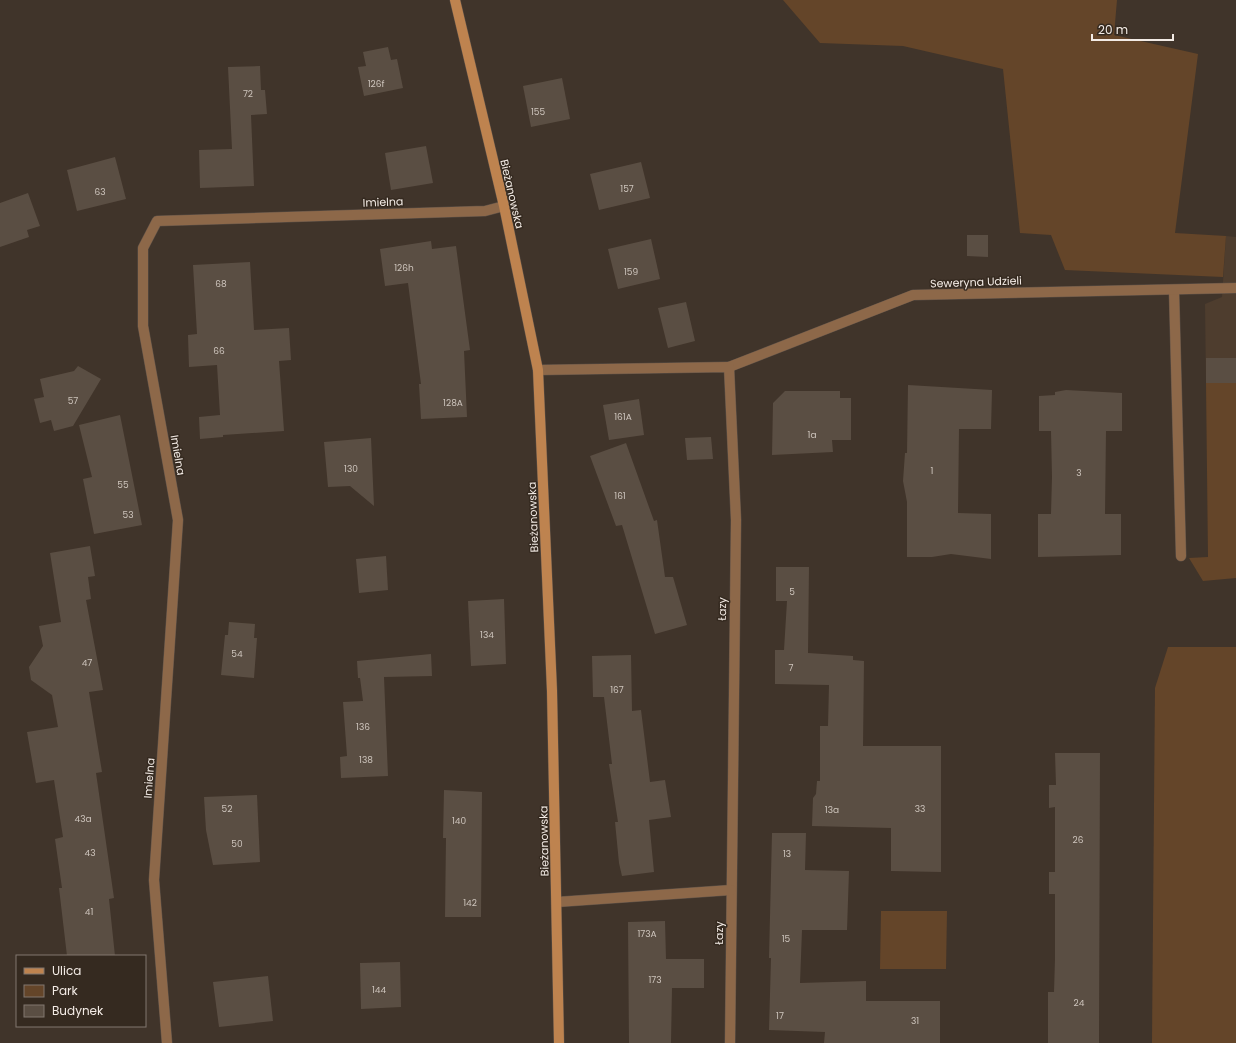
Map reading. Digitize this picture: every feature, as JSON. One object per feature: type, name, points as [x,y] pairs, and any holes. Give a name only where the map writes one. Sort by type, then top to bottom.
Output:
[{"type":"street","name":"Bieżanowska","points":[[455,0],[504,206],[538,370],[552,691],[559,1043]]},
{"type":"street","name":"Imielna","points":[[167,1043],[154,880],[178,520],[143,326],[143,248],[157,221],[485,211],[504,206]]},
{"type":"street","name":"Seweryna Udzieli","points":[[729,366],[913,295],[1236,288]]},
{"type":"street","points":[[1174,290],[1181,556]]},
{"type":"street","points":[[538,370],[729,366]]},
{"type":"street","name":"Łazy","points":[[729,366],[736,520],[730,1043]]},
{"type":"street","points":[[557,902],[731,890]]},
{"type":"shaded area","points":[[1226,236],[1236,237],[1236,383],[1206,383],[1205,304],[1222,297]]},
{"type":"green space","points":[[783,0],[1117,0],[1114,35],[1198,54],[1175,233],[1226,236],[1223,277],[1065,270],[1051,235],[1020,233],[1003,69],[903,46],[820,43]]},
{"type":"green space","points":[[1206,383],[1236,383],[1236,578],[1203,581],[1189,558],[1208,557]]},
{"type":"green space","points":[[1168,647],[1236,647],[1236,1043],[1152,1043],[1155,688]]},
{"type":"green space","points":[[881,911],[947,911],[946,969],[880,969]]},
{"type":"building","points":[[388,47],[391,60],[397,59],[403,88],[364,96],[358,67],[366,66],[363,52]]},
{"type":"building","points":[[260,66],[261,90],[265,90],[267,114],[251,115],[254,186],[200,188],[199,150],[232,149],[228,67]]},
{"type":"building","points":[[562,78],[570,119],[531,127],[523,86]]},
{"type":"building","points":[[426,146],[433,183],[391,190],[385,153]]},
{"type":"building","points":[[115,157],[126,199],[77,211],[67,170]]},
{"type":"building","points":[[641,162],[650,198],[599,210],[590,174]]},
{"type":"building","points":[[28,193],[40,226],[27,230],[29,237],[0,247],[0,203]]},
{"type":"building","points":[[967,235],[988,235],[988,257],[967,256]]},
{"type":"building","points":[[651,239],[660,279],[618,289],[608,249]]},
{"type":"building","points":[[431,241],[432,249],[456,246],[470,350],[464,351],[467,417],[421,419],[419,384],[421,384],[408,283],[385,286],[380,249]]},
{"type":"building","points":[[250,262],[254,330],[289,328],[291,360],[279,361],[284,431],[223,435],[223,437],[200,439],[199,417],[220,415],[217,365],[189,367],[188,335],[197,334],[193,265]]},
{"type":"building","points":[[686,302],[695,341],[668,348],[658,308]]},
{"type":"building","points":[[1206,358],[1236,358],[1236,383],[1206,383]]},
{"type":"building","points":[[78,366],[101,379],[73,426],[54,431],[51,420],[40,423],[34,399],[44,397],[40,379],[74,371]]},
{"type":"building","points":[[908,385],[992,390],[991,429],[959,429],[958,513],[991,514],[991,559],[951,554],[932,557],[907,557],[907,502],[903,481],[905,453],[907,453]]},
{"type":"building","points":[[1066,390],[1122,393],[1122,431],[1106,431],[1105,514],[1121,514],[1121,555],[1038,557],[1038,514],[1051,514],[1052,477],[1051,431],[1039,431],[1039,396],[1055,395],[1055,392]]},
{"type":"building","points":[[785,391],[840,391],[840,398],[851,398],[851,440],[832,440],[833,452],[772,455],[773,403]]},
{"type":"building","points":[[639,399],[644,435],[609,440],[603,405]]},
{"type":"building","points":[[120,415],[142,525],[94,534],[83,479],[92,477],[79,425]]},
{"type":"building","points":[[711,437],[713,459],[687,460],[685,438]]},
{"type":"building","points":[[371,438],[374,506],[350,486],[328,487],[324,442]]},
{"type":"building","points":[[626,443],[654,521],[657,520],[665,577],[673,577],[687,625],[655,634],[622,525],[616,526],[590,456]]},
{"type":"building","points":[[90,546],[95,576],[88,577],[91,599],[86,600],[103,690],[89,692],[102,772],[96,773],[114,898],[109,899],[115,955],[67,955],[59,888],[62,888],[55,839],[63,837],[54,780],[36,783],[27,732],[58,727],[52,695],[31,680],[29,667],[43,646],[39,626],[61,622],[50,553]]},
{"type":"building","points":[[386,556],[388,590],[359,593],[356,559]]},
{"type":"building","points":[[776,567],[809,567],[808,653],[853,656],[853,660],[864,661],[863,746],[941,746],[941,872],[891,871],[891,828],[812,826],[813,798],[816,794],[817,781],[820,781],[820,726],[828,726],[829,685],[775,684],[775,650],[784,650],[787,601],[776,601]]},
{"type":"building","points":[[504,599],[506,664],[471,666],[468,601]]},
{"type":"building","points":[[229,622],[255,624],[254,638],[257,638],[254,678],[221,675],[225,635],[228,635]]},
{"type":"building","points":[[431,654],[432,676],[384,677],[388,776],[341,778],[340,757],[347,756],[343,702],[363,701],[360,678],[358,678],[357,661]]},
{"type":"building","points":[[631,655],[632,711],[641,710],[650,782],[665,780],[671,817],[649,820],[654,872],[622,876],[619,863],[615,822],[618,822],[609,764],[612,764],[604,697],[593,697],[592,656]]},
{"type":"building","points":[[1055,753],[1100,753],[1099,1043],[1048,1043],[1048,992],[1054,992],[1055,959],[1055,894],[1049,894],[1049,872],[1055,872],[1055,807],[1049,808],[1049,785],[1056,785]]},
{"type":"building","points":[[444,790],[482,792],[481,917],[445,917],[446,838],[443,838]]},
{"type":"building","points":[[257,795],[260,862],[213,865],[206,830],[204,797]]},
{"type":"building","points":[[772,833],[806,833],[805,870],[849,871],[847,930],[802,930],[800,983],[866,981],[866,1001],[940,1001],[940,1043],[824,1043],[825,1032],[769,1030]]},
{"type":"building","points":[[665,921],[666,959],[704,959],[704,988],[672,988],[671,1043],[629,1043],[628,922]]},
{"type":"building","points":[[400,962],[401,1007],[361,1009],[360,963]]},
{"type":"building","points":[[268,976],[273,1021],[219,1027],[213,982]]}]
